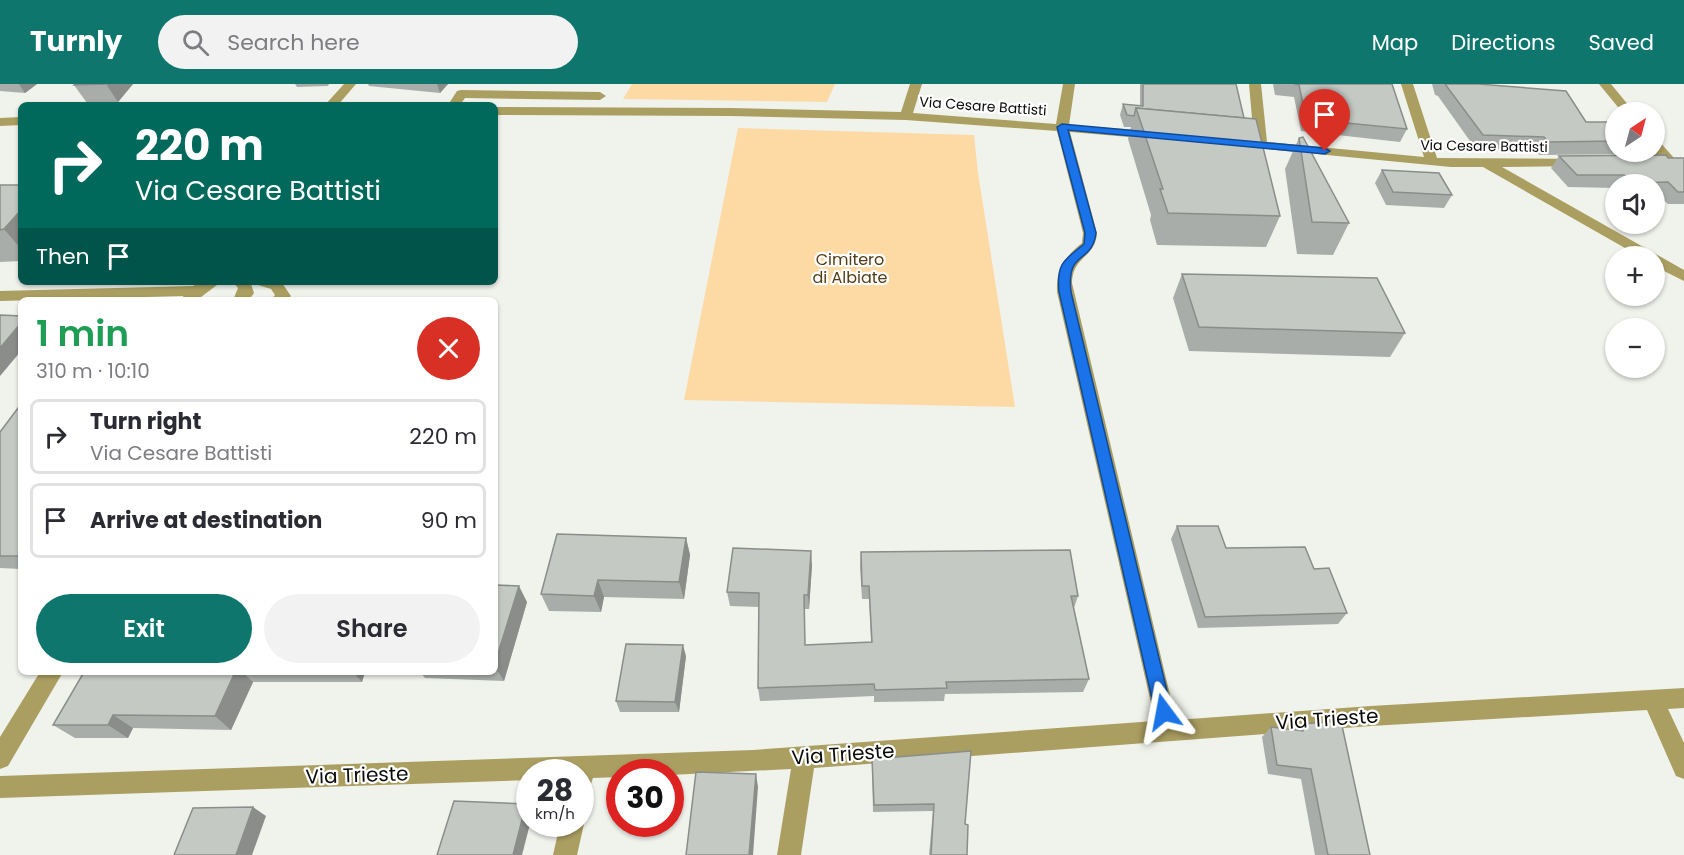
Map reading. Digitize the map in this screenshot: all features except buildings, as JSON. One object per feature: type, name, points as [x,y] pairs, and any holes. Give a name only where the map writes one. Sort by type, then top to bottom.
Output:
[{"type":"street","points":[[334,102],[350,84]]},
{"type":"street","points":[[906,116],[916,84]]},
{"type":"street","points":[[1069,84],[1062,127],[1090,233],[1089,245],[1068,262],[1063,274],[1065,292],[1168,731]]},
{"type":"street","points":[[1255,84],[1261,145]]},
{"type":"street","points":[[1407,84],[1432,161]]},
{"type":"street","points":[[1605,84],[1620,102]]},
{"type":"street","points":[[456,102],[461,94],[600,96]]},
{"type":"street","name":"Via Cesare Battisti","points":[[498,111],[730,112],[906,116],[1171,137]]},
{"type":"street","points":[[0,122],[18,121]]},
{"type":"street","name":"Via Cesare Battisti","points":[[1227,142],[1432,161],[1589,162]]},
{"type":"street","points":[[1665,156],[1669,161]]},
{"type":"street","points":[[1665,161],[1683,160]]},
{"type":"street","points":[[1486,163],[1631,246]]},
{"type":"street","points":[[1665,265],[1684,276]]},
{"type":"street","points":[[0,296],[193,295],[208,285]]},
{"type":"street","points":[[274,285],[277,286],[282,297]]},
{"type":"street","points":[[2,748],[50,675]]},
{"type":"street","name":"Via Trieste","points":[[594,775],[804,757],[1168,731],[1684,698]]},
{"type":"street","points":[[1653,700],[1684,768]]},
{"type":"street","points":[[789,855],[804,757]]},
{"type":"street","name":"Via Trieste","points":[[0,787],[516,777]]},
{"type":"street","points":[[565,855],[569,837]]},
{"type":"green space","points":[[632,84],[835,84],[827,102],[623,99]]},
{"type":"green space","name":"Cimitero di Albiate","points":[[738,128],[974,135],[1015,407],[684,400]]},
{"type":"route","points":[[1164,712],[1065,292],[1063,274],[1068,262],[1089,245],[1090,233],[1062,127],[1325,151]]}]
